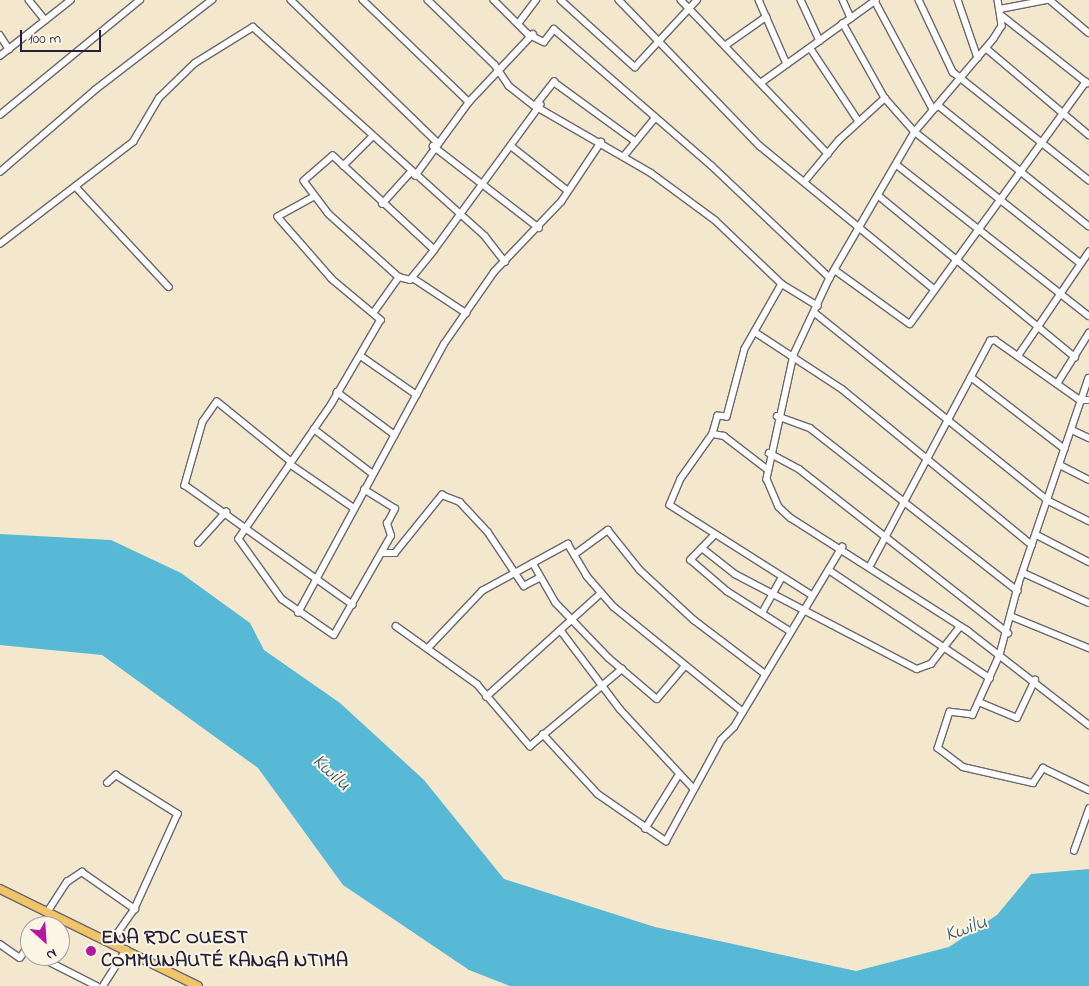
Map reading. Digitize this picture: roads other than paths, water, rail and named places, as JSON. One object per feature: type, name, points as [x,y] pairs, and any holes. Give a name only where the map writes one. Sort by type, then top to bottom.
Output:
[{"type":"highway","points":[[0,889],[112,942],[198,986]]},
{"type":"street","points":[[29,0],[45,20]]},
{"type":"street","points":[[0,56],[71,0]]},
{"type":"street","points":[[0,115],[140,0]]},
{"type":"street","points":[[0,172],[94,90],[212,0]]},
{"type":"street","points":[[291,0],[435,144],[539,228]]},
{"type":"street","points":[[363,0],[468,102]]},
{"type":"street","points":[[428,0],[537,106],[624,156],[715,220],[782,284],[818,306]]},
{"type":"street","points":[[494,0],[518,24],[544,42],[554,29],[655,118],[830,278]]},
{"type":"street","points":[[518,24],[536,0]]},
{"type":"street","points":[[561,0],[635,67],[697,0]]},
{"type":"street","points":[[619,0],[754,141],[934,288]]},
{"type":"street","points":[[681,0],[762,82],[828,154]]},
{"type":"street","points":[[759,0],[787,64]]},
{"type":"street","points":[[801,0],[820,41]]},
{"type":"street","points":[[843,0],[851,18]]},
{"type":"street","points":[[919,0],[944,57],[962,80],[1089,180]]},
{"type":"street","points":[[958,0],[978,58]]},
{"type":"street","points":[[998,0],[1002,26],[962,80],[915,132],[879,196],[858,226],[830,278],[794,355],[777,416],[767,469],[771,495],[779,507],[871,564],[959,628],[1000,654],[1035,680],[1089,725]]},
{"type":"street","points":[[1000,12],[1048,0],[1089,33]]},
{"type":"street","points":[[762,82],[811,49],[875,1],[930,105],[933,109],[939,106]]},
{"type":"street","points":[[835,270],[910,324],[934,288],[957,260],[1062,114],[1088,83],[1000,12]]},
{"type":"street","points":[[726,45],[766,16]]},
{"type":"street","points":[[844,23],[884,98],[915,132],[1080,263]]},
{"type":"street","points":[[0,244],[77,188],[141,134],[160,98],[195,63],[253,27],[372,137],[460,214],[505,262]]},
{"type":"street","points":[[382,204],[413,174],[468,102],[532,34]]},
{"type":"street","points":[[0,35],[9,49]]},
{"type":"street","points":[[986,48],[1089,135]]},
{"type":"street","points":[[811,49],[858,120]]},
{"type":"street","points":[[413,278],[511,146],[554,82],[635,141]]},
{"type":"street","points":[[805,182],[858,120],[884,98]]},
{"type":"street","points":[[939,106],[1089,226]]},
{"type":"street","points":[[624,156],[655,118]]},
{"type":"street","points":[[342,166],[372,137]]},
{"type":"street","points":[[298,613],[318,581],[354,508],[417,395],[466,313],[505,262],[539,228],[601,142]]},
{"type":"street","points":[[511,146],[567,190]]},
{"type":"street","points":[[434,250],[382,204],[333,156],[304,181],[314,197],[399,277],[413,278],[466,313]]},
{"type":"street","points":[[897,165],[978,231],[1089,316]]},
{"type":"street","points":[[77,188],[169,287]]},
{"type":"street","points":[[879,196],[1076,357]]},
{"type":"street","points":[[314,197],[278,217],[332,279],[374,312],[380,324],[314,429],[244,527],[239,539],[247,555],[298,613],[334,636],[391,536],[387,524],[395,510],[365,490]]},
{"type":"street","points":[[1018,356],[1037,325],[1061,295],[1080,263],[1089,252]]},
{"type":"street","points":[[374,312],[399,277]]},
{"type":"street","points":[[782,284],[755,332],[726,417],[718,416],[713,434],[681,479],[670,505],[714,535],[812,595]]},
{"type":"street","points":[[815,313],[1049,501],[1089,521]]},
{"type":"street","points":[[755,332],[794,355],[842,389],[927,461],[1032,545]]},
{"type":"street","points":[[1057,384],[1089,334]]},
{"type":"street","points":[[871,564],[882,537],[927,461],[970,377],[992,340],[1080,400],[1089,400]]},
{"type":"street","points":[[361,356],[417,395]]},
{"type":"street","points":[[970,377],[1066,449]]},
{"type":"street","points":[[1089,378],[1080,400],[1062,466],[1038,535],[1032,545],[1026,574],[1018,591],[1013,617],[1000,654],[973,716],[949,715],[938,748],[951,762],[1033,784],[1043,768],[1089,790]]},
{"type":"street","points":[[338,392],[395,435]]},
{"type":"street","points":[[353,605],[226,512],[185,485],[203,422],[217,402],[290,463],[354,508]]},
{"type":"street","points":[[777,416],[810,428],[1018,591]]},
{"type":"street","points":[[314,429],[373,474]]},
{"type":"street","points":[[1072,430],[1089,438]]},
{"type":"street","points":[[713,434],[724,436],[767,469]]},
{"type":"street","points":[[769,453],[799,469],[882,537],[1008,633]]},
{"type":"street","points":[[1062,466],[1089,480]]},
{"type":"street","points":[[382,553],[394,553],[442,495],[460,502],[493,539],[524,586],[539,578]]},
{"type":"street","points":[[198,543],[226,512]]},
{"type":"street","points":[[574,555],[608,530],[640,570],[694,620],[764,672]]},
{"type":"street","points":[[714,535],[691,560],[762,614],[790,631]]},
{"type":"street","points":[[1038,535],[1089,562]]},
{"type":"street","points":[[428,648],[482,591],[513,572],[533,564],[568,544],[601,593],[684,667],[743,712]]},
{"type":"street","points":[[543,734],[588,785],[645,830],[666,841],[694,789],[743,712],[764,672],[842,547]]},
{"type":"street","points":[[702,548],[803,611],[917,669],[931,664],[947,648],[959,628]]},
{"type":"street","points":[[533,564],[539,578],[573,620],[622,669],[657,698],[684,667]]},
{"type":"street","points":[[829,570],[990,678]]},
{"type":"street","points":[[1026,574],[1089,603]]},
{"type":"street","points":[[762,614],[782,577]]},
{"type":"street","points":[[486,697],[562,632],[601,593]]},
{"type":"street","points":[[1013,617],[1089,648]]},
{"type":"street","points":[[396,626],[477,684],[486,697],[530,746],[622,669]]},
{"type":"street","points":[[562,632],[678,776],[694,789]]},
{"type":"street","points":[[979,702],[1017,718],[1035,680]]},
{"type":"street","points":[[107,783],[116,775],[178,814],[135,909],[112,942]]},
{"type":"street","points":[[645,830],[678,776]]},
{"type":"street","points":[[1074,852],[1089,809]]},
{"type":"street","points":[[48,911],[67,882],[82,872],[135,909]]},
{"type":"street","points":[[0,944],[20,958]]},
{"type":"street","points":[[103,986],[126,950]]},
{"type":"street","points":[[58,966],[97,986]]},
{"type":"water","name":"Kwilu","points":[[0,534],[111,540],[181,573],[250,623],[264,650],[340,703],[424,780],[504,879],[655,927],[856,971],[949,947],[997,915],[1031,874],[1089,869],[1089,986],[510,986],[469,970],[343,885],[258,768],[102,655],[0,645]]},
{"type":"place","name":"ENA RDC OUEST COMMUNAUTÉ KANGA NTIMA","points":[[91,951]]}]
